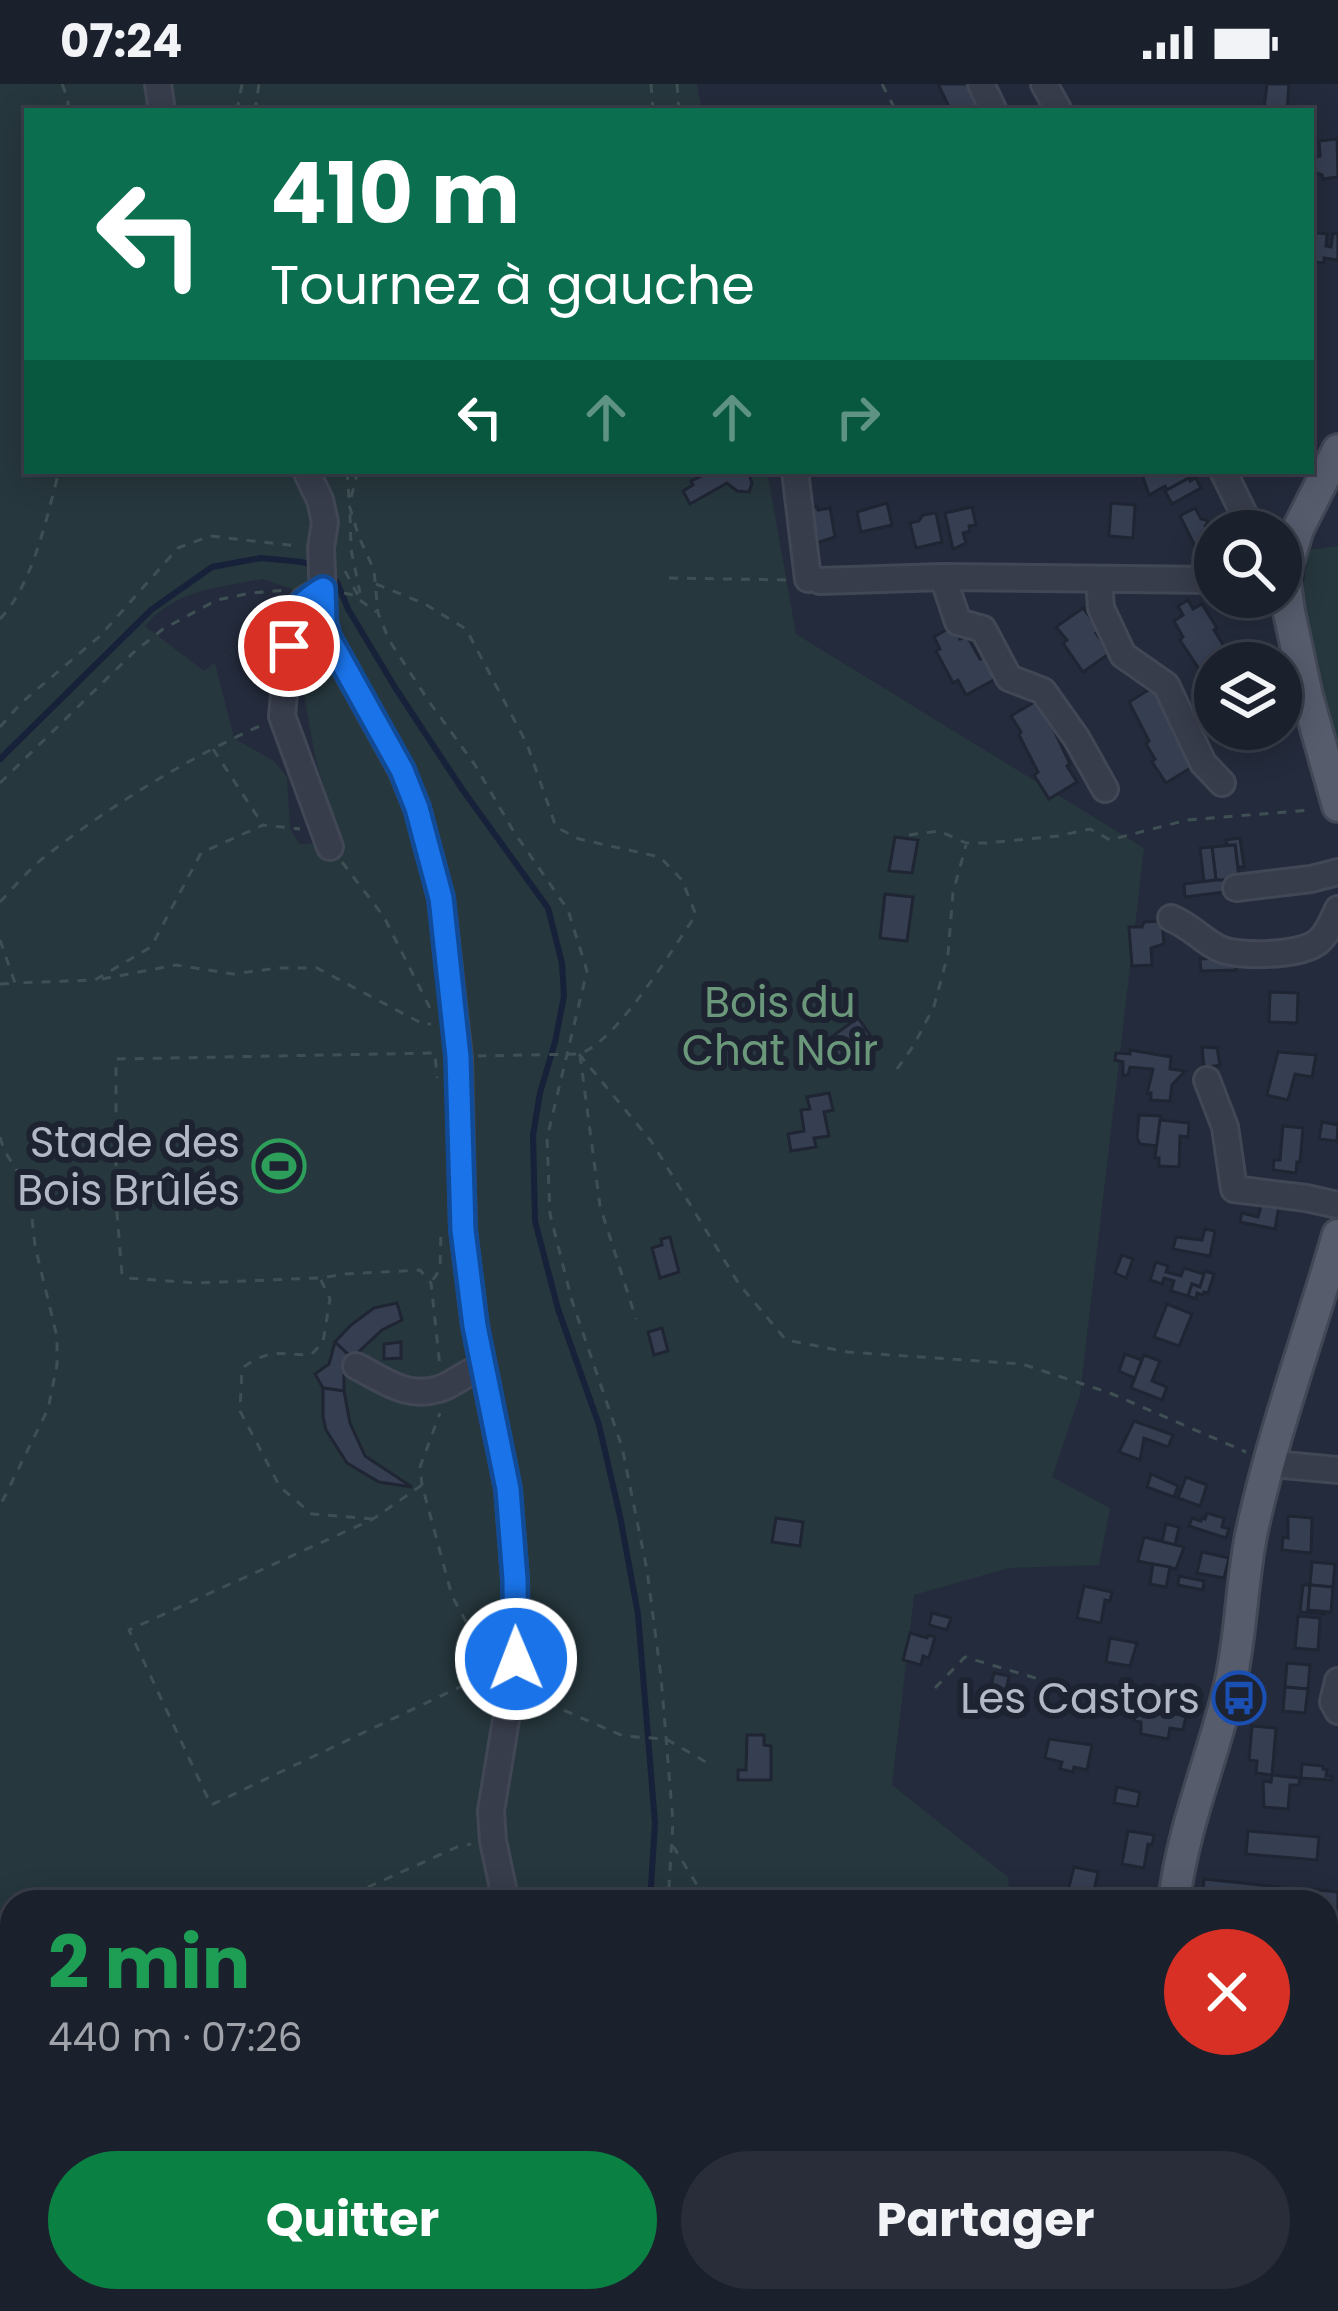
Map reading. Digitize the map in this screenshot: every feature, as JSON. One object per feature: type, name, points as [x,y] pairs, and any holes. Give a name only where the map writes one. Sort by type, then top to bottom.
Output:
[{"type":"main road","points":[[1302,521],[1338,450]]},
{"type":"main road","points":[[1289,618],[1338,806]]},
{"type":"main road","points":[[1176,1890],[1230,1684],[1252,1530],[1269,1460],[1338,1235]]},
{"type":"street","points":[[307,474],[326,522],[322,569],[328,637],[392,751],[417,808],[441,898],[450,1023],[458,1057],[463,1230],[475,1326],[508,1489],[515,1579],[516,1659],[491,1811],[503,1890]]},
{"type":"street","points":[[795,474],[814,580],[1194,580]]},
{"type":"street","points":[[1224,474],[1242,510]]},
{"type":"street","points":[[322,569],[291,618],[282,716],[330,847]]},
{"type":"street","points":[[943,577],[958,622],[983,629],[1010,678],[1043,691],[1105,789]]},
{"type":"street","points":[[1099,579],[1101,608],[1123,655],[1166,685],[1203,763],[1222,783]]},
{"type":"street","points":[[1236,888],[1338,872]]},
{"type":"street","points":[[1171,918],[1222,951],[1282,953],[1306,950],[1320,941],[1338,908]]},
{"type":"street","points":[[1208,1081],[1225,1127],[1234,1189],[1338,1205]]},
{"type":"street","points":[[356,1366],[408,1393],[441,1389],[483,1367]]},
{"type":"street","points":[[1269,1460],[1283,1466],[1338,1471]]},
{"type":"street","points":[[1338,1681],[1333,1702],[1338,1710]]},
{"type":"path","points":[[0,619],[37,552],[58,474]]},
{"type":"path","points":[[347,474],[351,549],[361,601]]},
{"type":"path","points":[[357,474],[350,505],[374,570],[378,613],[389,640],[568,910],[587,971],[547,1138],[550,1214],[572,1301],[626,1469],[647,1570],[673,1822],[669,1890]]},
{"type":"path","points":[[0,727],[21,703],[100,637],[178,548],[210,536],[322,569]]},
{"type":"path","points":[[0,783],[134,652],[164,629],[217,600],[322,569]]},
{"type":"path","points":[[669,578],[814,580]]},
{"type":"path","points":[[375,584],[424,604],[466,629],[527,744],[556,827],[579,839],[660,857],[682,880],[696,915],[630,1010],[590,1051],[458,1057]]},
{"type":"path","points":[[353,595],[378,613]]},
{"type":"path","points":[[0,902],[44,857],[149,786],[212,748],[282,716]]},
{"type":"path","points":[[212,748],[263,825]]},
{"type":"path","points":[[909,835],[939,831],[966,844],[1090,830],[1110,840],[1187,820],[1338,806]]},
{"type":"path","points":[[95,980],[152,947],[201,853],[263,825],[308,829]]},
{"type":"path","points":[[897,1069],[934,1006],[948,954],[953,893],[966,844]]},
{"type":"path","points":[[330,847],[384,917],[431,1010],[450,1023]]},
{"type":"path","points":[[0,940],[15,983]]},
{"type":"path","points":[[0,985],[95,980],[176,965],[233,974],[317,968],[424,1024],[450,1023]]},
{"type":"path","points":[[320,1278],[196,1283],[122,1275],[116,1201],[116,1059],[435,1053],[436,1075]]},
{"type":"path","points":[[580,1054],[601,1206],[636,1319]]},
{"type":"path","points":[[580,1054],[651,1141],[739,1284],[786,1340],[848,1352],[1022,1364],[1110,1393],[1269,1460]]},
{"type":"path","points":[[0,1137],[29,1190],[58,1365],[48,1408],[0,1506]]},
{"type":"path","points":[[431,1283],[440,1269],[441,1226]]},
{"type":"path","points":[[422,1485],[452,1597],[484,1656],[485,1675],[212,1805],[129,1630],[373,1519],[422,1485]]},
{"type":"path","points":[[935,1688],[964,1657],[1109,1700],[1154,1703],[1221,1723]]},
{"type":"path","points":[[512,1689],[622,1736],[666,1738],[711,1765]]},
{"type":"path","points":[[361,1890],[457,1846],[493,1841]]},
{"type":"path","points":[[672,1845],[700,1890]]},
{"type":"green space","name":"Bois du Chat Noir","points":[[0,84],[697,84],[701,108],[24,108],[24,474],[768,474],[796,634],[1144,848],[1080,1395],[1052,1477],[1110,1508],[1099,1565],[1009,1568],[914,1595],[892,1785],[1008,1877],[1009,1890],[0,1890]],"holes":[[[263,579],[311,596],[281,612],[204,671],[145,626],[184,597]],[[282,614],[291,618],[315,757],[340,842],[299,844],[290,828],[287,777],[274,761],[234,738],[215,663]]]},
{"type":"green space","points":[[1338,546],[1338,748],[1310,649],[1302,597],[1309,550]]},
{"type":"building","points":[[938,84],[971,84],[980,104],[950,108]]},
{"type":"building","points":[[1267,84],[1289,84],[1287,108],[1264,108]]},
{"type":"building","points":[[1337,139],[1337,177],[1323,179],[1314,172],[1319,141]]},
{"type":"building","points":[[1314,232],[1327,234],[1326,246],[1331,247],[1333,233],[1338,234],[1338,260],[1324,258],[1324,263],[1314,262]]},
{"type":"building","points":[[706,474],[749,474],[752,483],[749,492],[737,491],[727,483],[690,504],[683,491],[693,485],[691,481]]},
{"type":"building","points":[[1142,474],[1196,474],[1167,490],[1165,486],[1149,495]]},
{"type":"building","points":[[1196,478],[1201,488],[1172,504],[1165,491]]},
{"type":"building","points":[[887,503],[892,525],[861,532],[857,512]]},
{"type":"building","points":[[1111,503],[1135,505],[1133,538],[1109,536]]},
{"type":"building","points":[[972,507],[976,525],[963,533],[966,543],[953,549],[945,513]]},
{"type":"building","points":[[809,508],[830,508],[835,537],[813,544]]},
{"type":"building","points":[[1196,510],[1194,544],[1180,516]]},
{"type":"building","points":[[936,513],[942,542],[916,548],[910,523]]},
{"type":"building","points":[[1188,600],[1194,618],[1211,618],[1221,642],[1194,642],[1194,661],[1174,621],[1183,615],[1178,606]]},
{"type":"building","points":[[1083,608],[1110,653],[1083,672],[1056,627]]},
{"type":"building","points":[[953,626],[960,639],[967,636],[980,659],[985,657],[997,678],[966,695],[958,680],[953,683],[936,651],[940,649],[934,637]]},
{"type":"building","points":[[1158,684],[1192,767],[1166,783],[1152,762],[1149,741],[1129,702]]},
{"type":"building","points":[[1041,698],[1056,723],[1052,726],[1077,782],[1049,799],[1034,775],[1038,772],[1011,716]]},
{"type":"building","points":[[895,837],[918,840],[912,873],[889,871]]},
{"type":"building","points":[[1240,838],[1244,867],[1238,867],[1235,845],[1227,845],[1226,840]]},
{"type":"building","points":[[1235,845],[1239,878],[1216,881],[1212,847]]},
{"type":"building","points":[[1212,847],[1216,880],[1204,882],[1200,848]]},
{"type":"building","points":[[1230,880],[1232,891],[1185,897],[1184,884]]},
{"type":"building","points":[[885,894],[913,897],[907,941],[880,938]]},
{"type":"building","points":[[1162,921],[1164,944],[1151,948],[1152,965],[1132,966],[1129,927]]},
{"type":"building","points":[[1236,957],[1236,970],[1201,971],[1200,959]]},
{"type":"building","points":[[1270,992],[1298,993],[1297,1023],[1269,1022]]},
{"type":"building","points":[[858,1018],[870,1035],[839,1057],[827,1040]]},
{"type":"building","points":[[1202,1047],[1217,1048],[1220,1065],[1204,1068]]},
{"type":"building","points":[[1130,1050],[1171,1057],[1170,1069],[1185,1071],[1172,1085],[1170,1101],[1151,1100],[1151,1093],[1147,1094],[1153,1069],[1130,1067],[1128,1075],[1123,1075],[1123,1062],[1115,1060],[1116,1053],[1130,1054]]},
{"type":"building","points":[[1278,1052],[1316,1055],[1312,1077],[1295,1074],[1288,1100],[1267,1095]]},
{"type":"building","points":[[829,1093],[833,1110],[824,1112],[829,1136],[814,1138],[816,1147],[791,1151],[788,1134],[804,1131],[801,1110],[810,1109],[807,1097]]},
{"type":"building","points":[[1139,1115],[1161,1116],[1159,1146],[1140,1144]]},
{"type":"building","points":[[1160,1120],[1189,1123],[1188,1137],[1180,1136],[1179,1167],[1159,1166],[1155,1158]]},
{"type":"building","points":[[1322,1122],[1338,1125],[1337,1141],[1319,1139]]},
{"type":"building","points":[[1283,1126],[1303,1128],[1296,1173],[1273,1170],[1274,1160],[1280,1160]]},
{"type":"building","points":[[1262,1202],[1279,1205],[1275,1229],[1240,1222],[1242,1213],[1258,1217]]},
{"type":"building","points":[[1205,1229],[1215,1231],[1210,1256],[1173,1249],[1176,1237],[1202,1240]]},
{"type":"building","points":[[670,1237],[679,1272],[660,1278],[652,1248]]},
{"type":"building","points":[[1122,1255],[1133,1259],[1126,1278],[1115,1273]]},
{"type":"building","points":[[1156,1262],[1168,1266],[1166,1272],[1181,1276],[1184,1268],[1204,1274],[1200,1287],[1192,1284],[1188,1296],[1171,1291],[1174,1281],[1150,1280]]},
{"type":"building","points":[[1205,1271],[1214,1274],[1208,1293],[1197,1293],[1196,1299],[1188,1296],[1192,1284],[1200,1287]]},
{"type":"building","points":[[397,1303],[402,1320],[382,1330],[352,1358],[335,1342],[374,1308]]},
{"type":"building","points":[[1167,1304],[1192,1314],[1179,1346],[1154,1337]]},
{"type":"building","points":[[662,1328],[668,1351],[654,1355],[648,1332]]},
{"type":"building","points":[[335,1342],[352,1358],[344,1375],[344,1391],[323,1388],[315,1374],[329,1364]]},
{"type":"building","points":[[401,1342],[401,1358],[384,1359],[384,1344]]},
{"type":"building","points":[[1125,1354],[1142,1360],[1135,1378],[1119,1371]]},
{"type":"building","points":[[1144,1355],[1160,1361],[1152,1381],[1167,1387],[1162,1400],[1131,1388]]},
{"type":"building","points":[[323,1388],[344,1391],[350,1423],[365,1456],[412,1487],[379,1482],[347,1463],[326,1430]]},
{"type":"building","points":[[1134,1421],[1173,1435],[1168,1447],[1144,1438],[1140,1460],[1119,1452]]},
{"type":"building","points":[[1151,1474],[1178,1486],[1174,1497],[1147,1487]]},
{"type":"building","points":[[1186,1477],[1207,1485],[1200,1506],[1178,1498]]},
{"type":"building","points":[[1207,1513],[1224,1518],[1222,1527],[1229,1529],[1226,1538],[1189,1526],[1192,1518],[1201,1521]]},
{"type":"building","points":[[1288,1516],[1312,1518],[1311,1553],[1282,1550],[1283,1537],[1288,1538]]},
{"type":"building","points":[[776,1518],[803,1522],[800,1546],[772,1542]]},
{"type":"building","points":[[1166,1524],[1179,1527],[1175,1545],[1162,1542]]},
{"type":"building","points":[[1144,1537],[1184,1547],[1176,1569],[1138,1561]]},
{"type":"building","points":[[1202,1552],[1229,1558],[1224,1578],[1197,1573]]},
{"type":"building","points":[[1312,1562],[1335,1564],[1333,1587],[1310,1585]]},
{"type":"building","points":[[1153,1564],[1170,1567],[1166,1587],[1150,1584]]},
{"type":"building","points":[[1179,1576],[1204,1581],[1203,1590],[1178,1585]]},
{"type":"building","points":[[1303,1585],[1310,1585],[1308,1610],[1324,1614],[1300,1612]]},
{"type":"building","points":[[1310,1585],[1333,1587],[1331,1612],[1308,1610]]},
{"type":"building","points":[[1084,1586],[1112,1592],[1110,1601],[1105,1600],[1101,1623],[1077,1618]]},
{"type":"building","points":[[932,1613],[951,1618],[947,1630],[929,1625]]},
{"type":"building","points":[[1298,1616],[1320,1618],[1318,1650],[1295,1648]]},
{"type":"building","points":[[910,1633],[935,1637],[929,1658],[923,1656],[921,1665],[903,1660]]},
{"type":"building","points":[[1110,1638],[1137,1643],[1130,1666],[1106,1662]]},
{"type":"building","points":[[1287,1663],[1310,1665],[1308,1689],[1285,1687]]},
{"type":"building","points":[[994,1673],[1009,1676],[1006,1691],[991,1687]]},
{"type":"building","points":[[1285,1687],[1308,1689],[1305,1713],[1283,1711]]},
{"type":"building","points":[[1137,1707],[1186,1716],[1183,1730],[1170,1728],[1168,1739],[1141,1734],[1141,1722],[1134,1721]]},
{"type":"building","points":[[1252,1726],[1276,1728],[1272,1775],[1256,1773],[1257,1761],[1249,1760]]},
{"type":"building","points":[[747,1735],[764,1735],[764,1745],[771,1746],[771,1780],[738,1780],[738,1770],[746,1770]]},
{"type":"building","points":[[1049,1739],[1092,1745],[1087,1770],[1060,1769],[1062,1762],[1045,1758]]},
{"type":"building","points":[[1302,1764],[1323,1766],[1332,1780],[1301,1778]]},
{"type":"building","points":[[1272,1775],[1300,1778],[1299,1785],[1290,1785],[1288,1809],[1264,1807],[1263,1781],[1271,1782]]},
{"type":"building","points":[[1117,1787],[1140,1792],[1137,1807],[1114,1803]]},
{"type":"building","points":[[1128,1831],[1154,1835],[1144,1868],[1122,1864]]},
{"type":"building","points":[[1248,1831],[1319,1837],[1317,1860],[1246,1854]]},
{"type":"building","points":[[1074,1867],[1098,1872],[1094,1890],[1068,1890]]},
{"type":"building","points":[[1204,1879],[1280,1887],[1280,1890],[1203,1890]]},
{"type":"waterway","points":[[0,759],[151,610],[212,567],[261,558],[316,567]]},
{"type":"waterway","points":[[332,577],[396,689],[548,908],[562,963],[564,996],[533,1135],[535,1221],[558,1309],[599,1425],[638,1614],[655,1823],[651,1890]]},
{"type":"place","name":"Stade des Bois Brûlés","points":[[279,1166]]},
{"type":"place","name":"Les Castors","points":[[1239,1698]]},
{"type":"route","points":[[289,646],[291,618],[304,600],[323,589],[328,637],[402,770],[441,898],[458,1057],[463,1230],[475,1326],[508,1489],[516,1659]]}]
